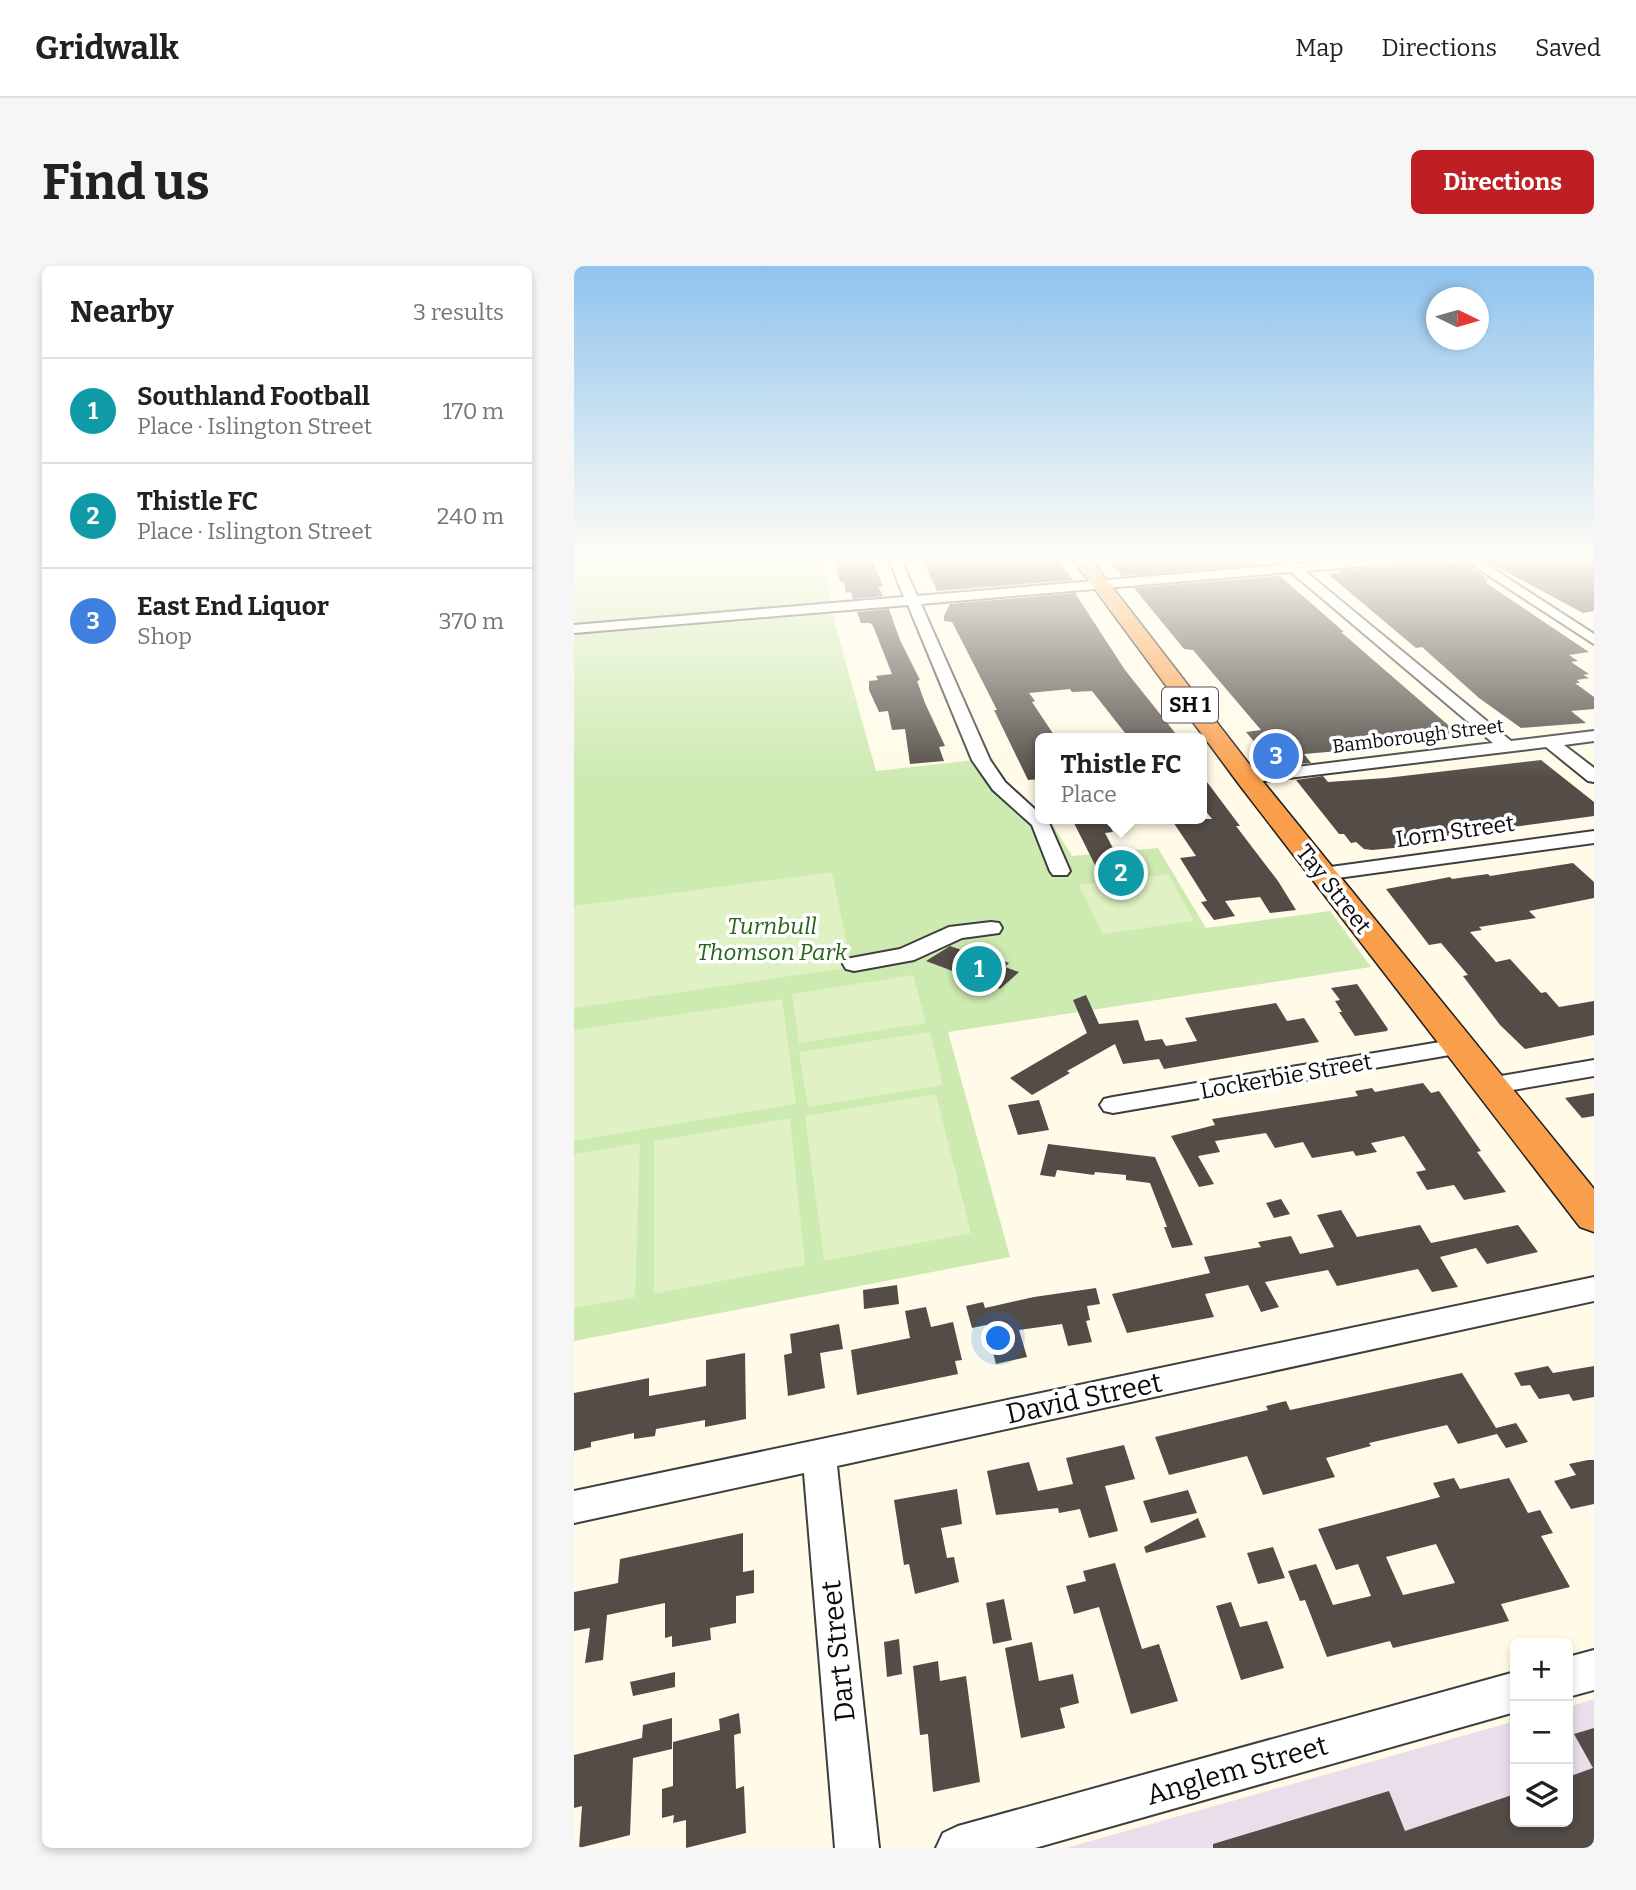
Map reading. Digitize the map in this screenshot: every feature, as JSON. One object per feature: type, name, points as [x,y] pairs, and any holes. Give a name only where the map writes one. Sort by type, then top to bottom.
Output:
[{"type":"highway","name":"Tay Street","points":[[1135,631],[1247,778],[1594,1217]]},
{"type":"street","points":[[926,631],[987,771],[999,786],[1035,818]]},
{"type":"street","points":[[1369,631],[1508,747]]},
{"type":"street","name":"Bamborough Street","points":[[1247,778],[1594,736]]},
{"type":"street","points":[[1550,742],[1594,777]]},
{"type":"street","points":[[1040,824],[1060,871]]},
{"type":"street","name":"Lorn Street","points":[[1323,874],[1594,837]]},
{"type":"street","points":[[854,964],[906,955],[957,932],[991,928]]},
{"type":"street","name":"Lockerbie Street","points":[[1113,1105],[1458,1047]]},
{"type":"street","points":[[1489,1086],[1594,1068]]},
{"type":"street","name":"David Street","points":[[574,1507],[1594,1289]]},
{"type":"street","name":"Dart Street","points":[[819,1454],[857,1848]]},
{"type":"street","points":[[1573,1676],[1594,1670]]},
{"type":"street","name":"Anglem Street","points":[[958,1848],[1510,1693]]},
{"type":"shaded area","points":[[1594,1699],[1594,1848],[1066,1848],[1510,1722],[1510,1827],[1573,1827],[1573,1705]]},
{"type":"green space","name":"Turnbull Thomson Park","points":[[837,631],[876,771],[992,758],[1003,781],[1035,807],[1035,824],[1052,824],[1072,856],[1158,848],[1206,928],[1330,911],[1371,967],[948,1032],[1010,1257],[574,1341],[574,632]]},
{"type":"green space","points":[[832,872],[852,967],[574,1008],[574,906]]},
{"type":"green space","points":[[1168,874],[1194,921],[1103,934],[1079,885]]},
{"type":"green space","points":[[913,975],[926,1023],[799,1043],[792,994]]},
{"type":"green space","points":[[782,999],[796,1104],[574,1141],[574,1030]]},
{"type":"green space","points":[[930,1032],[943,1085],[808,1107],[799,1052]]},
{"type":"green space","points":[[936,1094],[971,1233],[824,1261],[805,1116]]},
{"type":"green space","points":[[790,1118],[805,1265],[654,1294],[654,1141]]},
{"type":"green space","points":[[640,1143],[635,1297],[574,1308],[574,1154]]},
{"type":"building","points":[[875,631],[897,631],[920,680],[917,681],[925,703],[945,746],[939,747],[944,761],[910,764],[905,729],[892,730],[888,711],[879,712],[869,690],[869,681],[878,680],[876,676],[892,674]]},
{"type":"building","points":[[957,631],[1100,631],[1125,670],[1175,733],[1125,733],[1092,691],[1072,692],[1070,689],[1029,693],[1053,733],[1035,733],[1035,779],[1028,780]]},
{"type":"building","points":[[1169,631],[1343,631],[1462,737],[1438,740],[1432,735],[1333,745],[1339,751],[1304,754],[1311,763],[1265,766],[1254,752],[1262,751],[1246,732],[1261,730],[1193,650],[1184,649]]},
{"type":"building","points":[[1396,631],[1557,631],[1589,652],[1569,655],[1578,661],[1571,662],[1589,674],[1583,675],[1589,678],[1577,680],[1580,683],[1575,683],[1594,697],[1594,709],[1571,711],[1586,723],[1521,728],[1479,698],[1422,647],[1416,648]]},
{"type":"building","points":[[1541,760],[1594,802],[1594,816],[1401,842],[1405,847],[1372,850],[1364,849],[1356,842],[1351,843],[1344,834],[1339,834],[1296,780],[1323,776],[1328,782],[1386,778]]},
{"type":"building","points":[[1207,782],[1296,910],[1270,913],[1260,897],[1225,901],[1235,916],[1214,920],[1201,902],[1207,901],[1180,858],[1196,856],[1174,824],[1207,824],[1207,819],[1212,819],[1207,813]]},
{"type":"building","points":[[1074,824],[1109,824],[1113,832],[1105,833],[1127,875],[1102,879]]},
{"type":"building","points":[[1573,863],[1594,882],[1594,898],[1529,911],[1536,918],[1479,927],[1482,930],[1470,932],[1496,962],[1510,959],[1541,993],[1546,992],[1559,1007],[1594,1001],[1594,1035],[1525,1049],[1500,1025],[1463,976],[1468,975],[1441,943],[1429,945],[1386,889],[1450,877],[1490,876]]},
{"type":"building","points":[[950,946],[970,953],[974,950],[1009,963],[1005,967],[1019,972],[1000,989],[926,961]]},
{"type":"building","points":[[1357,984],[1387,1031],[1355,1036],[1339,1012],[1342,1012],[1335,1001],[1340,1000],[1331,988]]},
{"type":"building","points":[[1086,995],[1099,1024],[1138,1020],[1145,1041],[1162,1039],[1166,1046],[1197,1041],[1185,1018],[1276,1003],[1287,1021],[1304,1018],[1319,1042],[1164,1069],[1159,1059],[1123,1064],[1115,1044],[1067,1071],[1070,1073],[1032,1095],[1010,1078],[1087,1033],[1073,1000]]},
{"type":"building","points":[[1423,1083],[1431,1093],[1439,1091],[1506,1192],[1464,1200],[1454,1185],[1427,1190],[1416,1172],[1426,1170],[1404,1136],[1371,1143],[1377,1152],[1356,1156],[1353,1151],[1312,1158],[1303,1142],[1275,1148],[1266,1133],[1215,1141],[1220,1152],[1198,1156],[1214,1184],[1199,1187],[1171,1136],[1215,1125],[1212,1119],[1358,1096],[1355,1091],[1372,1088],[1375,1092]]},
{"type":"building","points":[[1594,1093],[1594,1116],[1582,1118],[1565,1098]]},
{"type":"building","points":[[1039,1100],[1049,1130],[1018,1135],[1008,1105]]},
{"type":"building","points":[[1048,1144],[1155,1157],[1193,1245],[1172,1248],[1150,1183],[1126,1180],[1126,1175],[1095,1172],[1094,1175],[1057,1170],[1055,1177],[1040,1175]]},
{"type":"building","points":[[1281,1199],[1290,1214],[1274,1218],[1266,1203]]},
{"type":"building","points":[[1341,1210],[1357,1237],[1420,1225],[1431,1243],[1518,1225],[1538,1252],[1487,1264],[1476,1248],[1440,1257],[1458,1287],[1432,1292],[1418,1269],[1337,1286],[1328,1270],[1265,1282],[1279,1307],[1261,1312],[1248,1285],[1205,1294],[1214,1317],[1127,1333],[1112,1294],[1210,1273],[1204,1257],[1261,1247],[1258,1242],[1291,1236],[1300,1254],[1334,1247],[1317,1215]]},
{"type":"building","points":[[897,1285],[899,1304],[864,1309],[863,1290]]},
{"type":"building","points":[[1096,1288],[1100,1304],[1087,1306],[1090,1320],[1086,1321],[1092,1342],[1068,1346],[1062,1324],[1019,1330],[1027,1357],[996,1364],[986,1325],[972,1328],[966,1306],[983,1302],[985,1308],[1034,1297]]},
{"type":"building","points":[[926,1307],[931,1327],[953,1322],[962,1360],[955,1361],[958,1374],[857,1395],[851,1350],[910,1338],[905,1311]]},
{"type":"building","points":[[839,1324],[843,1349],[820,1353],[825,1388],[788,1396],[784,1355],[792,1353],[790,1334]]},
{"type":"building","points":[[745,1353],[746,1419],[705,1427],[705,1420],[656,1429],[655,1436],[634,1439],[634,1433],[591,1442],[591,1447],[574,1451],[574,1393],[649,1378],[649,1396],[706,1386],[706,1360]]},
{"type":"building","points":[[1548,1366],[1553,1373],[1594,1366],[1594,1397],[1573,1401],[1569,1394],[1539,1399],[1530,1385],[1521,1386],[1514,1373]]},
{"type":"building","points":[[1462,1373],[1496,1428],[1516,1423],[1528,1442],[1506,1448],[1497,1434],[1458,1444],[1447,1425],[1369,1443],[1371,1446],[1326,1458],[1335,1477],[1263,1495],[1247,1456],[1169,1475],[1155,1437],[1268,1410],[1266,1406],[1286,1401],[1290,1410]]},
{"type":"building","points":[[1124,1445],[1135,1479],[1105,1486],[1118,1531],[1089,1538],[1080,1509],[1059,1513],[1058,1508],[996,1515],[987,1471],[1029,1462],[1038,1491],[1073,1484],[1066,1458]]},
{"type":"building","points":[[1594,1460],[1594,1504],[1571,1509],[1554,1481],[1576,1475],[1569,1464]]},
{"type":"building","points":[[1454,1478],[1460,1489],[1509,1478],[1528,1513],[1540,1510],[1553,1533],[1541,1536],[1570,1587],[1501,1604],[1509,1621],[1393,1648],[1390,1641],[1327,1657],[1305,1600],[1300,1601],[1288,1571],[1316,1564],[1333,1605],[1371,1596],[1358,1564],[1336,1570],[1318,1529],[1440,1497],[1433,1483]],"holes":[[[1436,1544],[1455,1583],[1403,1595],[1386,1557]]]},
{"type":"building","points":[[957,1489],[962,1524],[941,1528],[947,1558],[954,1557],[959,1582],[915,1594],[909,1564],[904,1565],[894,1500]]},
{"type":"building","points":[[1188,1490],[1197,1513],[1151,1523],[1143,1501]]},
{"type":"building","points":[[1198,1518],[1206,1537],[1146,1553],[1144,1547]]},
{"type":"building","points":[[743,1533],[743,1572],[754,1570],[754,1593],[736,1596],[736,1623],[710,1628],[711,1640],[672,1647],[672,1636],[665,1638],[665,1603],[607,1615],[603,1660],[585,1663],[590,1628],[574,1631],[574,1592],[618,1583],[620,1559]]},
{"type":"building","points":[[1273,1547],[1285,1578],[1258,1584],[1247,1553]]},
{"type":"building","points":[[1115,1563],[1142,1649],[1159,1644],[1178,1701],[1131,1714],[1099,1607],[1074,1614],[1066,1586],[1086,1581],[1083,1571]]},
{"type":"building","points":[[1004,1599],[1012,1640],[993,1644],[986,1603]]},
{"type":"building","points":[[1231,1602],[1240,1627],[1267,1621],[1284,1668],[1241,1680],[1216,1606]]},
{"type":"building","points":[[899,1639],[902,1674],[887,1677],[884,1642]]},
{"type":"building","points":[[1032,1642],[1039,1681],[1073,1674],[1079,1703],[1060,1708],[1065,1728],[1021,1738],[1005,1648]]},
{"type":"building","points":[[938,1661],[940,1681],[966,1676],[980,1782],[933,1792],[928,1734],[920,1735],[913,1666]]},
{"type":"building","points":[[675,1672],[675,1687],[633,1696],[630,1682]]},
{"type":"building","points":[[739,1713],[741,1733],[734,1735],[736,1789],[744,1786],[746,1833],[686,1848],[686,1820],[673,1823],[674,1815],[662,1818],[662,1789],[673,1786],[673,1742],[720,1730],[719,1719]]},
{"type":"building","points":[[672,1718],[672,1749],[633,1758],[630,1835],[579,1848],[582,1806],[574,1808],[574,1755],[642,1738],[643,1725]]},
{"type":"building","points":[[1594,1728],[1594,1848],[1213,1848],[1213,1844],[1389,1791],[1405,1831],[1510,1796],[1510,1827],[1573,1827],[1573,1775],[1593,1768],[1574,1734]]},
{"type":"place","name":"East End Liquor","points":[[1276,756]]},
{"type":"place","name":"Thistle FC","points":[[1121,873]]},
{"type":"place","name":"Southland Football","points":[[979,969]]}]
